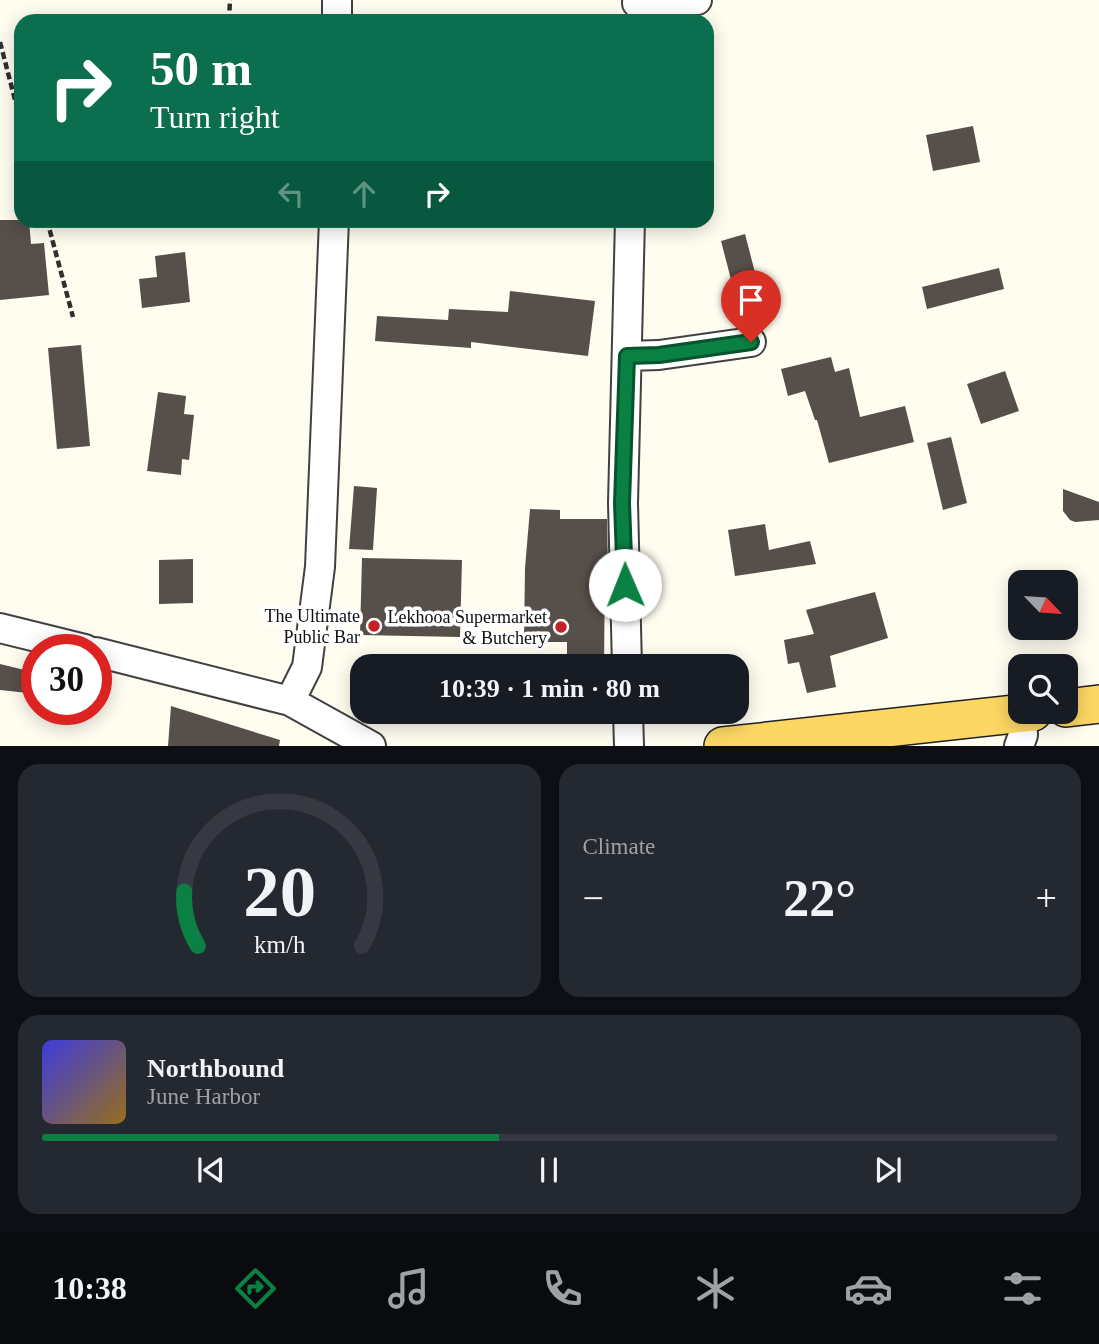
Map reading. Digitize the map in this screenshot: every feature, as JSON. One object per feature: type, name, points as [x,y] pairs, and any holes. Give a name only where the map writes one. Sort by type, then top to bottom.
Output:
[{"type":"main road","points":[[1078,707],[1099,704]]},
{"type":"main road","points":[[723,746],[1025,724]]},
{"type":"street","points":[[636,8],[697,0]]},
{"type":"street","points":[[290,701],[307,667],[320,567],[334,228]]},
{"type":"street","points":[[627,654],[622,503],[631,228]]},
{"type":"street","points":[[627,356],[659,355],[751,342]]},
{"type":"street","points":[[0,628],[24,634]]},
{"type":"street","points":[[112,656],[290,701],[371,746]]},
{"type":"street","points":[[318,718],[336,746]]},
{"type":"street","points":[[628,724],[629,746]]},
{"type":"path","points":[[0,42],[14,96]]},
{"type":"path","points":[[49,228],[73,317]]},
{"type":"building","points":[[973,126],[980,162],[933,171],[926,135]]},
{"type":"building","points":[[0,220],[14,220],[14,228],[30,228],[31,244],[44,243],[49,295],[0,300]]},
{"type":"building","points":[[745,234],[765,311],[741,318],[721,241]]},
{"type":"building","points":[[185,252],[190,302],[142,308],[139,279],[157,277],[155,256]]},
{"type":"building","points":[[999,268],[1004,289],[927,309],[922,287]]},
{"type":"building","points":[[510,291],[595,301],[588,356],[471,342],[471,348],[375,341],[377,316],[448,320],[449,309],[508,312]]},
{"type":"building","points":[[81,345],[90,446],[57,449],[48,348]]},
{"type":"building","points":[[831,357],[835,372],[849,368],[860,417],[905,406],[914,442],[829,463],[817,420],[805,391],[788,396],[781,369]]},
{"type":"building","points":[[1005,371],[1019,411],[981,424],[967,384]]},
{"type":"building","points":[[158,392],[186,396],[184,414],[194,415],[189,460],[182,459],[181,475],[147,471]]},
{"type":"building","points":[[951,437],[967,503],[943,510],[927,443]]},
{"type":"building","points":[[354,486],[377,488],[373,550],[349,549]]},
{"type":"building","points":[[1063,489],[1099,502],[1099,520],[1070,520],[1063,511]]},
{"type":"building","points":[[530,509],[560,510],[560,519],[607,519],[604,654],[567,654],[567,642],[524,642],[525,568]]},
{"type":"building","points":[[765,524],[769,550],[810,541],[816,564],[735,576],[728,530]]},
{"type":"building","points":[[362,558],[462,560],[460,637],[360,635]]},
{"type":"building","points":[[193,559],[193,603],[159,604],[159,560]]},
{"type":"building","points":[[875,592],[888,638],[830,656],[836,687],[807,693],[799,662],[788,664],[784,640],[814,634],[806,610]]},
{"type":"building","points":[[0,664],[21,669],[21,692],[0,690]]},
{"type":"building","points":[[171,706],[280,740],[279,746],[168,746]]},
{"type":"place","name":"The Ultimate Public Bar","points":[[374,626]]},
{"type":"place","name":"Lekhooa Supermarket & Butchery","points":[[561,627]]},
{"type":"route","points":[[625,585],[622,503],[627,356],[659,355],[751,342]]}]
